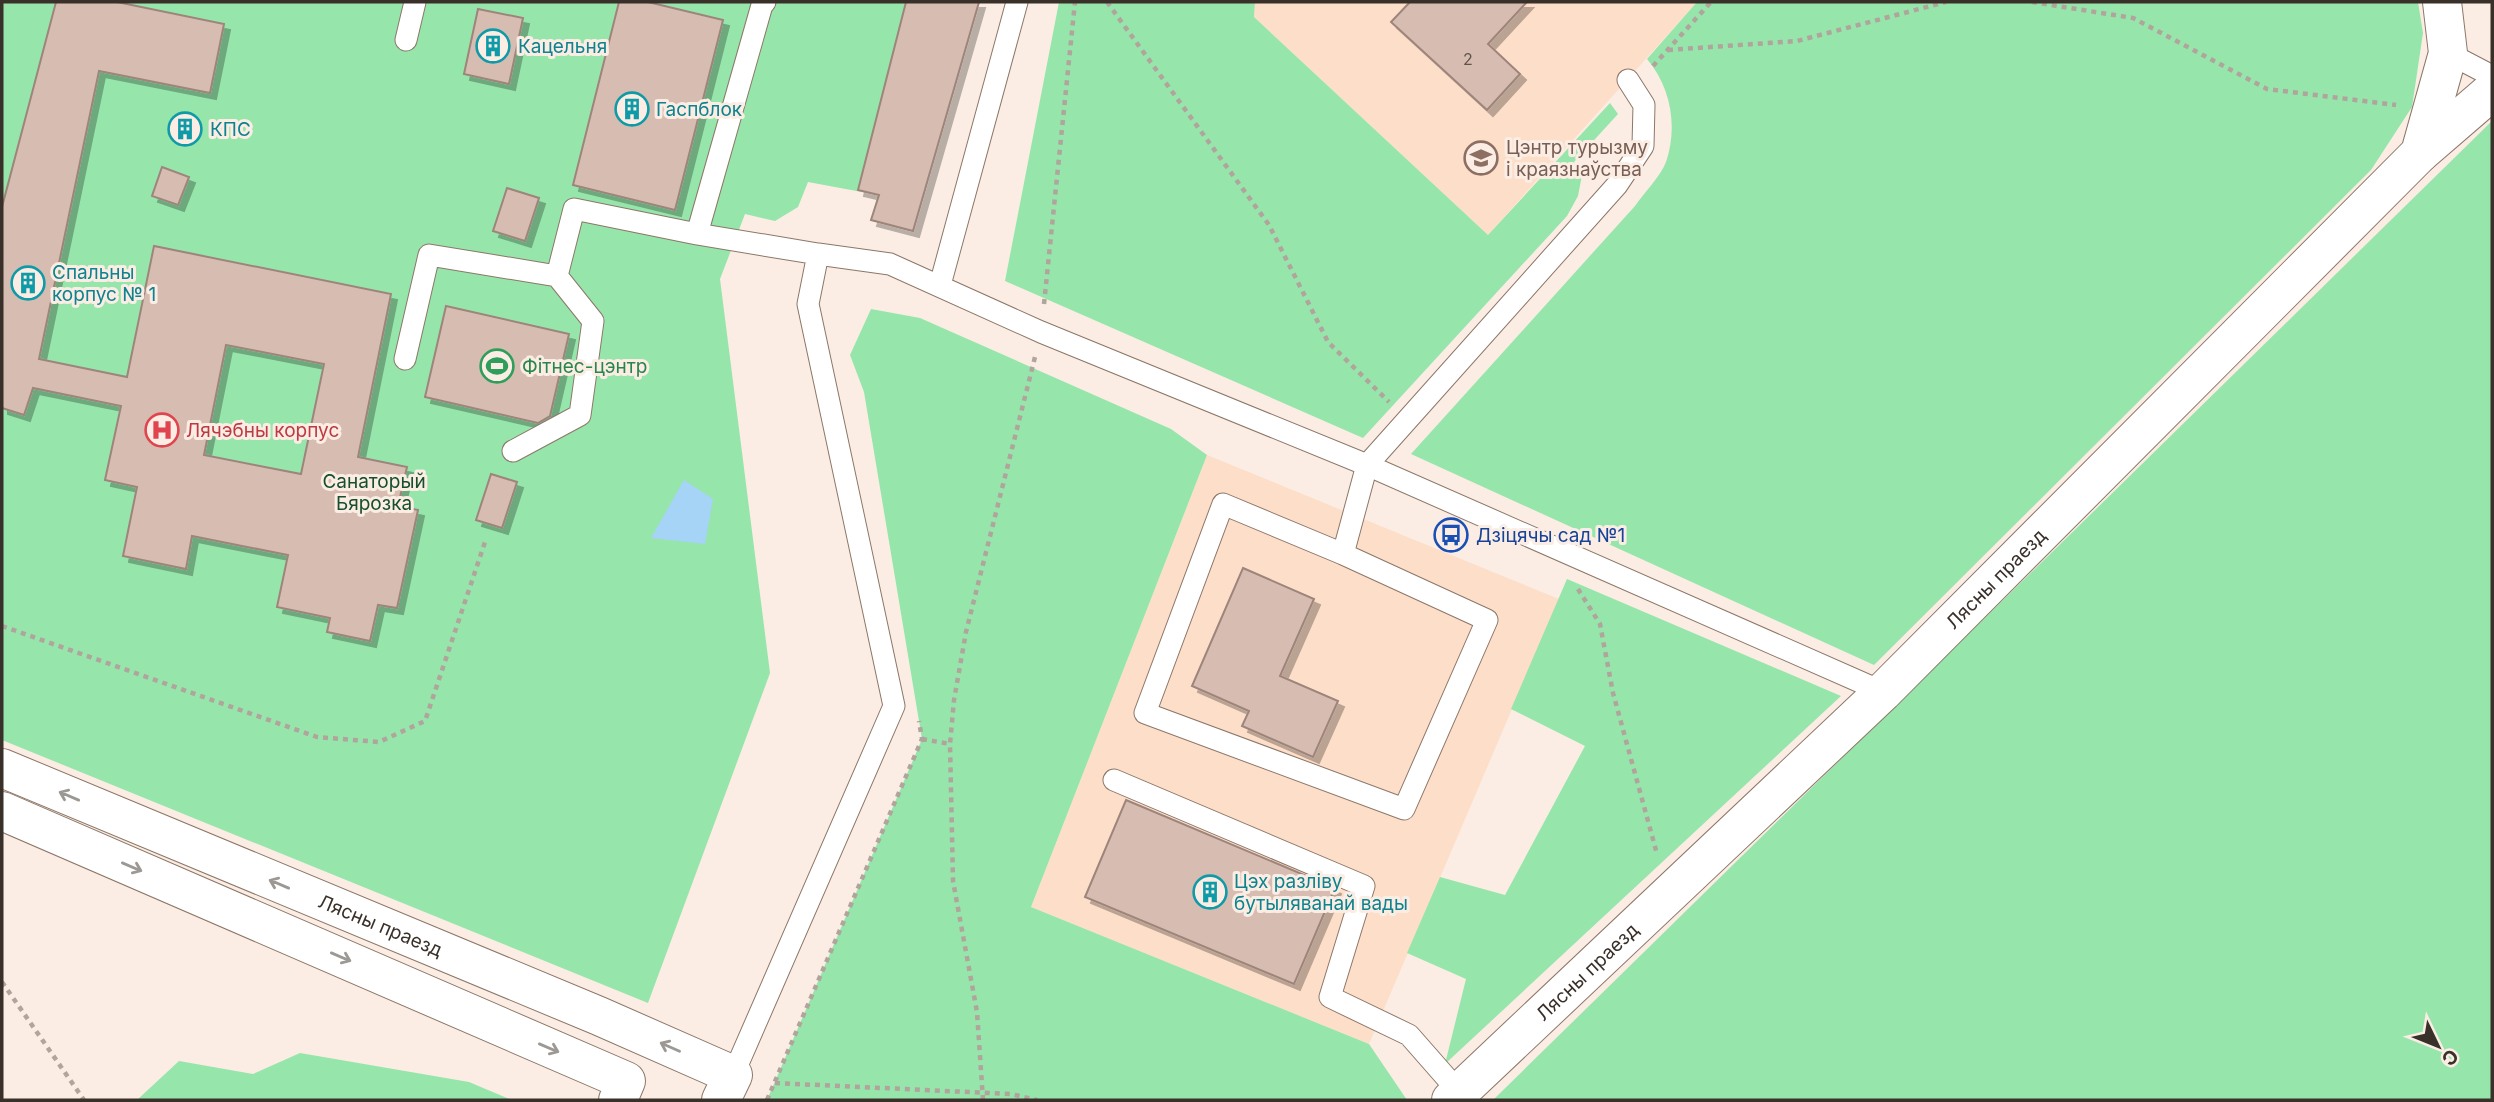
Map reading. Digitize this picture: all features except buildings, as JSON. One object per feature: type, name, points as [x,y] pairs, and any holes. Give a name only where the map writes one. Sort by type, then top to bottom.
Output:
[{"type":"street","name":"Лясны праезд","points":[[1455,1096],[1883,692],[2420,153],[2448,53],[2442,2]]},
{"type":"street","points":[[2420,153],[2492,91]]},
{"type":"street","name":"Лясны праезд","points":[[2,768],[573,1006],[727,1087]]},
{"type":"street","points":[[2,811],[626,1081],[618,1100]]},
{"type":"lane","points":[[406,40],[415,2]]},
{"type":"lane","points":[[940,285],[1017,2]]},
{"type":"lane","points":[[697,234],[758,3]]},
{"type":"lane","points":[[2448,53],[2492,76]]},
{"type":"lane","points":[[1343,554],[1367,465],[1617,185],[1643,146],[1644,105],[1628,80]]},
{"type":"lane","points":[[557,276],[574,209],[697,234],[890,264],[1041,332],[1367,465],[1883,692]]},
{"type":"lane","points":[[727,1087],[894,706],[808,304],[818,254]]},
{"type":"lane","points":[[405,359],[429,255],[557,276],[593,321],[580,415],[513,452]]},
{"type":"lane","points":[[1223,504],[1343,554],[1487,620],[1404,809],[1145,713],[1223,504]]},
{"type":"lane","points":[[1114,780],[1364,886],[1330,997],[1409,1035],[1455,1096]]},
{"type":"path","points":[[984,1100],[977,1012],[953,881],[950,744],[954,700],[966,632],[1041,332],[1075,2]]},
{"type":"path","points":[[1107,2],[1269,225],[1328,342],[1407,419]]},
{"type":"path","points":[[1654,66],[1711,2]]},
{"type":"path","points":[[1668,50],[1797,41],[1946,2]]},
{"type":"path","points":[[2032,2],[2133,18],[2267,89],[2399,105]]},
{"type":"path","points":[[2,626],[317,737],[379,743],[425,721],[486,539]]},
{"type":"path","points":[[1572,580],[1600,624],[1613,693],[1660,865]]},
{"type":"path","points":[[767,1100],[922,739],[950,744]]},
{"type":"path","points":[[2,982],[84,1100]]},
{"type":"path","points":[[775,1083],[1011,1094],[1037,1100]]},
{"type":"shaded area","name":"Цэнтр турызму і краязнаўства","points":[[1255,2],[1697,2],[1488,235],[1254,17]]},
{"type":"shaded area","points":[[1207,455],[1559,599],[1369,1044],[1031,907]]},
{"type":"green space","name":"Санаторый Бярозка","points":[[2,2],[979,2],[913,231],[871,220],[878,195],[808,182],[798,207],[775,221],[745,214],[720,279],[770,673],[648,1003],[2,740]]},
{"type":"green space","points":[[1059,2],[1255,2],[1254,17],[1488,235],[1610,103],[1618,114],[1574,162],[1582,175],[1578,196],[1567,216],[1363,438],[1005,281]]},
{"type":"green space","points":[[1697,2],[2418,2],[2423,33],[2412,107],[2371,170],[1874,665],[1411,454],[1635,206],[1660,173],[1670,149],[1672,121],[1662,82],[1647,59]]},
{"type":"green space","points":[[2492,121],[2492,1100],[1493,1100]]},
{"type":"green space","points":[[871,309],[920,318],[1171,429],[1207,455],[1031,907],[1369,1044],[1407,1100],[767,1100],[922,739],[864,392],[850,355]]},
{"type":"green space","points":[[1567,579],[1841,696],[1445,1064],[1466,979],[1407,953],[1440,877],[1505,895],[1585,746],[1511,709]]},
{"type":"green space","points":[[300,1053],[469,1082],[512,1100],[137,1100],[179,1061],[253,1074]]},
{"type":"water","points":[[684,480],[713,499],[705,544],[651,538]]},
{"type":"place","name":"Кацельня","points":[[493,46]]},
{"type":"place","name":"Гаспблок","points":[[632,109]]},
{"type":"place","name":"КПС","points":[[185,129]]},
{"type":"place","name":"Цэнтр турызму і краязнаўства","points":[[1481,158]]},
{"type":"place","name":"Спальны корпус № 1","points":[[28,283]]},
{"type":"place","name":"Фітнес-цэнтр","points":[[497,366]]},
{"type":"place","name":"Лячэбны корпус","points":[[162,430]]},
{"type":"place","name":"Дзіцячы сад №1","points":[[1451,535]]},
{"type":"place","name":"Цэх разліву бутыляванай вады","points":[[1210,892]]}]
